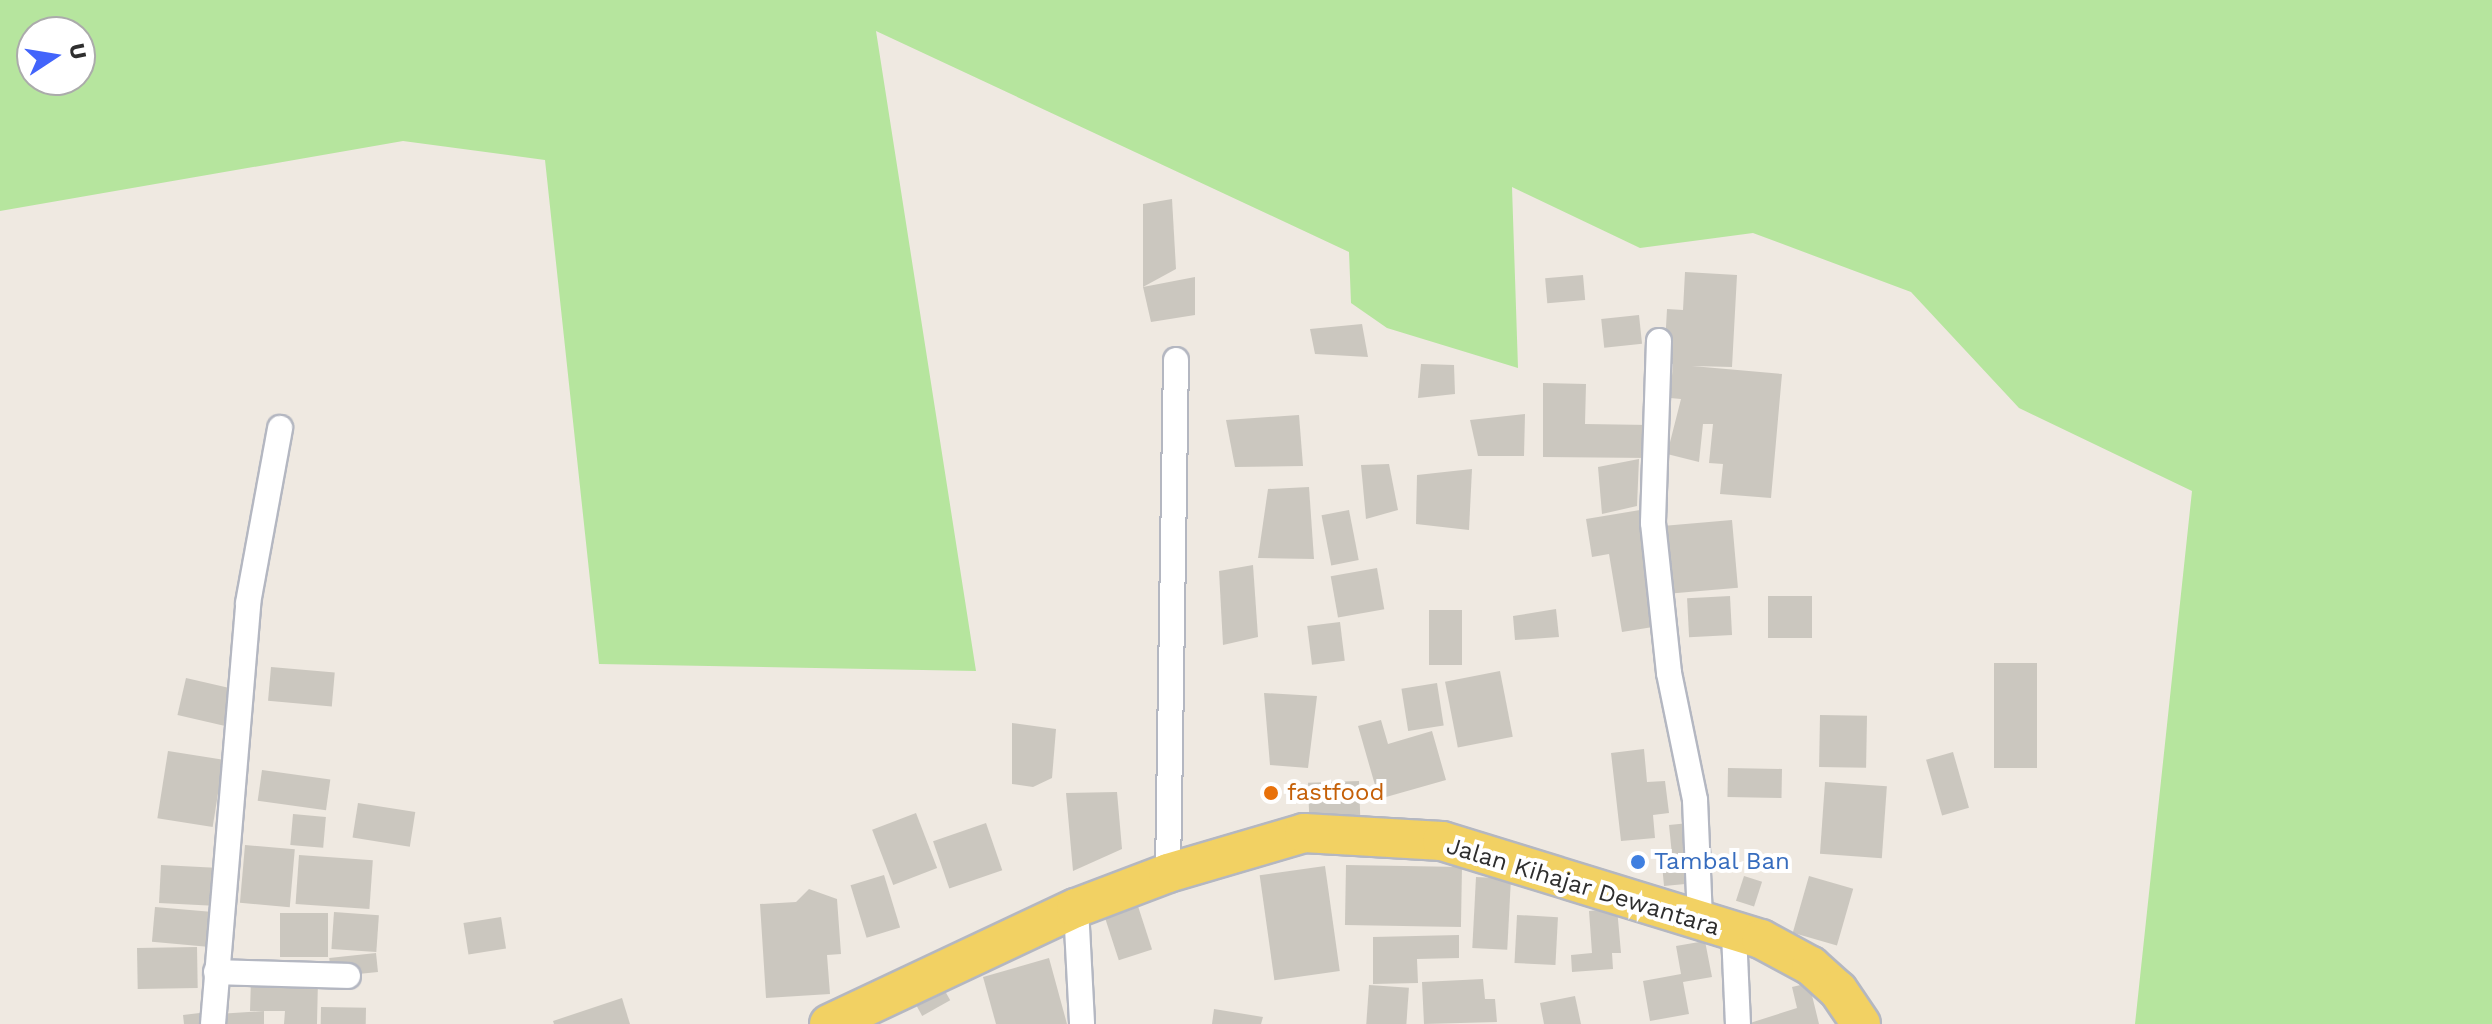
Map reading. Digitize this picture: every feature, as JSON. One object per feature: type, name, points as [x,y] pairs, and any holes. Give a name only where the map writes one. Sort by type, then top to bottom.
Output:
[{"type":"main road","name":"Jalan Kihajar Dewantara","points":[[838,1022],[1076,908],[1168,873],[1304,833],[1442,841],[1761,939],[1811,966],[1838,990],[1861,1024]]},
{"type":"street","points":[[1659,341],[1653,523],[1669,673],[1738,1024]]},
{"type":"street","points":[[1168,873],[1176,360]]},
{"type":"street","points":[[213,1024],[248,603],[280,428]]},
{"type":"street","points":[[1076,908],[1082,1024]]},
{"type":"street","points":[[216,972],[348,976]]},
{"type":"green space","points":[[0,0],[2492,0],[2492,1024],[2135,1024],[2192,491],[2019,408],[1911,292],[1753,233],[1640,248],[1512,187],[1518,368],[1387,328],[1351,303],[1349,252],[876,31],[976,671],[599,664],[545,160],[403,141],[0,211]]},
{"type":"building","points":[[1172,199],[1176,269],[1143,287],[1143,204]]},
{"type":"building","points":[[1685,272],[1737,275],[1732,367],[1692,366],[1782,374],[1771,498],[1720,494],[1723,464],[1709,463],[1713,424],[1703,424],[1699,462],[1667,454],[1681,399],[1670,398],[1673,364],[1664,363],[1667,309],[1683,310]]},
{"type":"building","points":[[1583,275],[1585,300],[1547,303],[1545,278]]},
{"type":"building","points":[[1195,277],[1195,315],[1151,322],[1143,287]]},
{"type":"building","points":[[1639,315],[1642,344],[1604,348],[1601,319]]},
{"type":"building","points":[[1362,324],[1368,357],[1315,354],[1310,329]]},
{"type":"building","points":[[1421,364],[1454,365],[1455,394],[1418,398]]},
{"type":"building","points":[[1543,383],[1586,384],[1585,424],[1650,425],[1650,458],[1543,457]]},
{"type":"building","points":[[1525,414],[1524,456],[1478,456],[1470,420]]},
{"type":"building","points":[[1299,415],[1303,466],[1235,467],[1226,420]]},
{"type":"building","points":[[1639,459],[1637,506],[1602,514],[1598,467]]},
{"type":"building","points":[[1389,464],[1398,510],[1366,519],[1361,465]]},
{"type":"building","points":[[1472,469],[1469,530],[1416,524],[1417,475]]},
{"type":"building","points":[[1309,487],[1314,559],[1258,558],[1268,489]]},
{"type":"building","points":[[1349,510],[1359,560],[1331,565],[1322,515]]},
{"type":"building","points":[[1640,510],[1659,626],[1622,632],[1609,554],[1592,557],[1586,519]]},
{"type":"building","points":[[1732,520],[1738,588],[1671,594],[1665,526]]},
{"type":"building","points":[[1253,565],[1258,637],[1223,645],[1219,571]]},
{"type":"building","points":[[1377,568],[1384,609],[1338,618],[1331,576]]},
{"type":"building","points":[[1730,596],[1732,635],[1689,637],[1687,598]]},
{"type":"building","points":[[1768,596],[1812,596],[1812,638],[1768,638]]},
{"type":"building","points":[[1556,609],[1559,637],[1515,640],[1513,616]]},
{"type":"building","points":[[1429,610],[1462,610],[1462,665],[1429,665]]},
{"type":"building","points":[[1340,622],[1345,661],[1312,665],[1307,626]]},
{"type":"building","points":[[1994,663],[2037,663],[2037,768],[1994,768]]},
{"type":"building","points":[[271,667],[335,673],[332,706],[268,701]]},
{"type":"building","points":[[1500,671],[1513,737],[1458,747],[1445,682]]},
{"type":"building","points":[[186,678],[234,689],[225,726],[177,715]]},
{"type":"building","points":[[1437,683],[1444,725],[1408,731],[1401,689]]},
{"type":"building","points":[[1264,693],[1317,696],[1308,768],[1270,765]]},
{"type":"building","points":[[1820,715],[1867,716],[1866,768],[1819,767]]},
{"type":"building","points":[[1381,720],[1388,744],[1432,731],[1446,780],[1379,799],[1358,726]]},
{"type":"building","points":[[1012,723],[1056,729],[1052,778],[1033,787],[1012,784]]},
{"type":"building","points":[[1644,749],[1647,782],[1665,781],[1669,813],[1653,815],[1655,838],[1621,841],[1611,753]]},
{"type":"building","points":[[168,751],[223,760],[213,827],[157,818]]},
{"type":"building","points":[[1953,752],[1969,808],[1942,815],[1926,760]]},
{"type":"building","points":[[1728,768],[1782,769],[1781,798],[1727,797]]},
{"type":"building","points":[[262,770],[330,780],[326,810],[258,801]]},
{"type":"building","points":[[1359,781],[1360,815],[1309,817],[1308,783]]},
{"type":"building","points":[[1825,782],[1887,786],[1882,858],[1820,854]]},
{"type":"building","points":[[1117,792],[1122,849],[1073,871],[1066,793]]},
{"type":"building","points":[[358,803],[415,812],[410,847],[353,838]]},
{"type":"building","points":[[916,813],[937,868],[893,885],[872,830]]},
{"type":"building","points":[[293,814],[326,817],[323,848],[290,845]]},
{"type":"building","points":[[986,823],[1002,870],[949,889],[933,841]]},
{"type":"building","points":[[1689,823],[1696,883],[1664,886],[1661,853],[1672,855],[1669,825]]},
{"type":"building","points":[[245,845],[295,849],[290,907],[240,903]]},
{"type":"building","points":[[299,855],[373,860],[369,909],[296,904]]},
{"type":"building","points":[[161,865],[220,868],[218,906],[159,903]]},
{"type":"building","points":[[1346,865],[1462,867],[1461,927],[1345,925]]},
{"type":"building","points":[[1325,866],[1340,971],[1274,980],[1260,875]]},
{"type":"building","points":[[884,875],[900,928],[867,938],[851,885]]},
{"type":"building","points":[[1744,876],[1762,882],[1754,907],[1736,901]]},
{"type":"building","points":[[1809,876],[1853,889],[1837,945],[1793,933]]},
{"type":"building","points":[[1476,877],[1511,879],[1507,950],[1472,948]]},
{"type":"building","points":[[809,889],[837,899],[841,954],[827,955],[830,994],[766,998],[760,904],[796,902]]},
{"type":"building","points":[[1136,900],[1152,949],[1119,960],[1103,911]]},
{"type":"building","points":[[155,907],[216,912],[213,947],[152,942]]},
{"type":"building","points":[[1617,908],[1621,953],[1612,953],[1613,969],[1572,972],[1571,955],[1592,953],[1589,911]]},
{"type":"building","points":[[334,912],[379,915],[376,952],[331,949]]},
{"type":"building","points":[[280,913],[328,913],[328,957],[280,957]]},
{"type":"building","points":[[1517,915],[1558,917],[1555,965],[1514,963]]},
{"type":"building","points":[[501,917],[506,949],[468,955],[463,923]]},
{"type":"building","points":[[1459,935],[1459,958],[1417,959],[1418,983],[1373,984],[1373,937]]},
{"type":"building","points":[[1705,941],[1712,977],[1683,982],[1689,1014],[1650,1021],[1643,981],[1681,974],[1676,946]]},
{"type":"building","points":[[197,947],[198,988],[138,989],[137,948]]},
{"type":"building","points":[[376,953],[378,972],[331,977],[329,958]]},
{"type":"building","points":[[1049,958],[1067,1024],[996,1024],[983,977]]},
{"type":"building","points":[[251,979],[318,980],[317,1024],[284,1024],[285,1011],[250,1011]]},
{"type":"building","points":[[1483,979],[1485,999],[1495,999],[1497,1022],[1424,1024],[1422,982]]},
{"type":"building","points":[[940,982],[950,1000],[922,1016],[912,998]]},
{"type":"building","points":[[1809,983],[1819,1024],[1747,1024],[1797,1008],[1792,987]]},
{"type":"building","points":[[1369,985],[1409,988],[1406,1024],[1366,1024]]},
{"type":"building","points":[[1575,996],[1581,1024],[1544,1024],[1540,1003]]},
{"type":"building","points":[[622,998],[630,1024],[554,1024],[553,1021]]},
{"type":"building","points":[[321,1007],[366,1008],[366,1024],[321,1024]]},
{"type":"building","points":[[1214,1009],[1263,1017],[1261,1024],[1212,1024]]},
{"type":"building","points":[[264,1011],[264,1024],[219,1024],[218,1014]]},
{"type":"building","points":[[208,1012],[210,1024],[184,1024],[183,1015]]},
{"type":"place","name":"fastfood","points":[[1271,793]]},
{"type":"place","name":"Tambal Ban","points":[[1638,862]]}]
